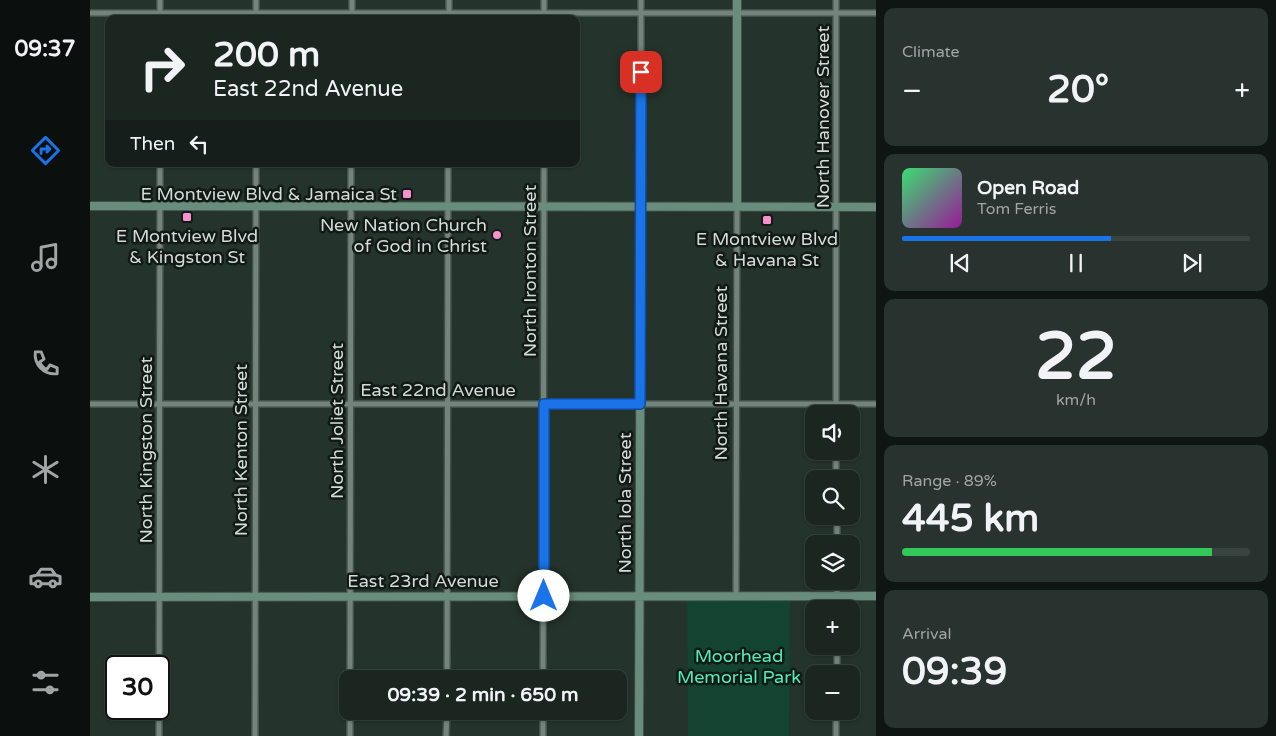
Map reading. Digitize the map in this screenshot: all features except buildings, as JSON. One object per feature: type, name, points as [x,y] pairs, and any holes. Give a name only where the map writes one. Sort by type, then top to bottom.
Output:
[{"type":"street","points":[[160,0],[160,15]]},
{"type":"street","points":[[256,0],[256,15]]},
{"type":"street","points":[[352,0],[352,15]]},
{"type":"street","points":[[448,0],[448,15]]},
{"type":"street","points":[[544,0],[544,15]]},
{"type":"street","name":"North Iola Street","points":[[639,736],[641,0]]},
{"type":"street","name":"North Havana Street","points":[[736,596],[737,0]]},
{"type":"street","name":"North Hanover Street","points":[[836,0],[836,404]]},
{"type":"street","points":[[90,13],[137,15]]},
{"type":"street","points":[[580,15],[876,13]]},
{"type":"street","name":"North Kingston Street","points":[[159,736],[160,167]]},
{"type":"street","name":"North Kenton Street","points":[[254,736],[256,167]]},
{"type":"street","name":"North Joliet Street","points":[[350,670],[351,167]]},
{"type":"street","points":[[447,670],[448,167]]},
{"type":"street","name":"North Ironton Street","points":[[543,670],[544,167]]},
{"type":"street","points":[[90,206],[876,207]]},
{"type":"street","name":"East 22nd Avenue","points":[[90,404],[876,404]]},
{"type":"street","points":[[837,590],[837,600]]},
{"type":"street","name":"East 23rd Avenue","points":[[90,596],[876,596]]},
{"type":"street","points":[[350,720],[350,736]]},
{"type":"street","points":[[446,736],[447,720]]},
{"type":"street","points":[[543,720],[543,736]]},
{"type":"street","points":[[836,720],[836,736]]},
{"type":"green space","name":"Moorhead Memorial Park","points":[[687,596],[790,596],[789,736],[688,736]]},
{"type":"place","name":"E Montview Blvd & Jamaica St","points":[[407,194]]},
{"type":"place","name":"E Montview Blvd & Kingston St","points":[[187,217]]},
{"type":"place","name":"E Montview Blvd & Havana St","points":[[767,220]]},
{"type":"place","name":"New Nation Church of God in Christ","points":[[497,235]]},
{"type":"route","points":[[544,596],[544,404],[640,404],[641,72]]}]
